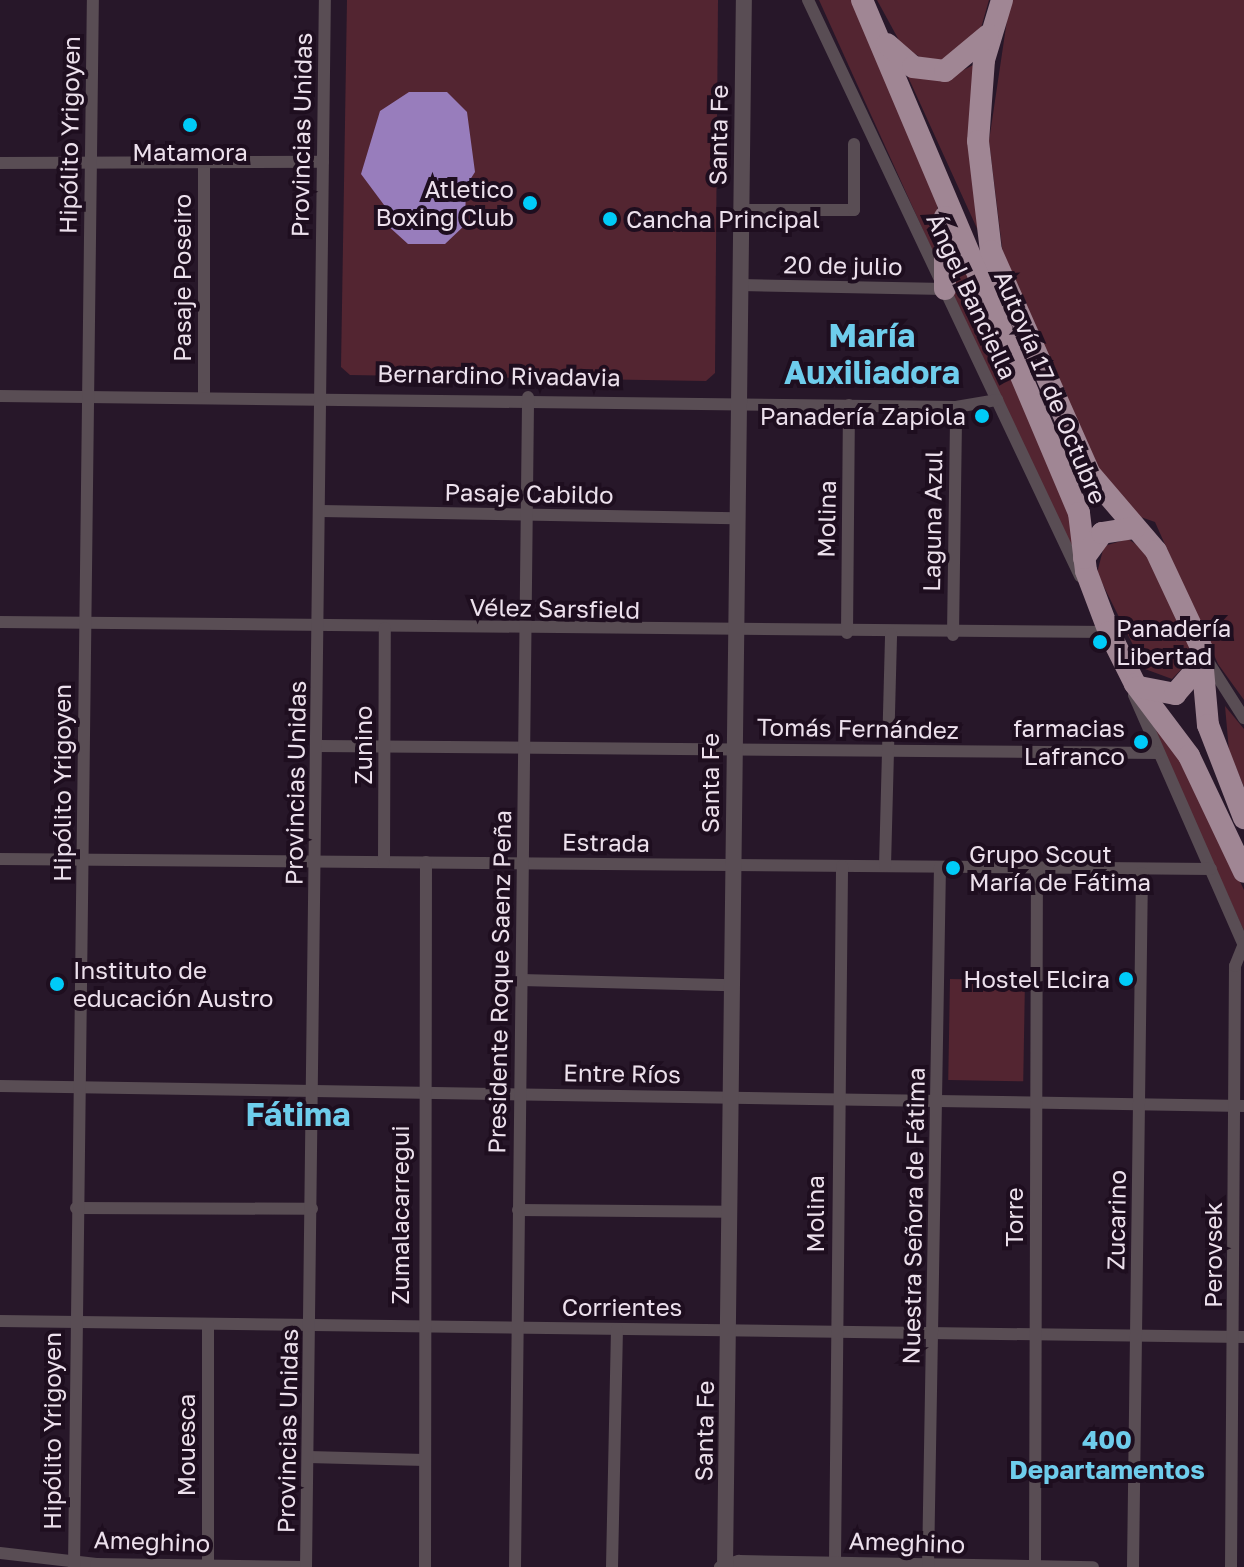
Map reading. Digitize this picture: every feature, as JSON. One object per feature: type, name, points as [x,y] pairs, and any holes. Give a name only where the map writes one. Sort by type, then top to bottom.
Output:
[{"type":"highway","name":"Autovía 17 de Octubre","points":[[862,0],[881,37],[1079,513],[1084,558],[1109,632],[1131,678],[1189,756],[1244,872]]},
{"type":"highway","name":"Autovía 17 de Octubre","points":[[1002,0],[990,32],[978,141],[988,239],[1048,392],[1102,491],[1156,551],[1202,655],[1208,725],[1244,818]]},
{"type":"highway","points":[[881,37],[902,60],[928,72],[963,62],[990,32]]},
{"type":"highway","points":[[940,184],[945,289]]},
{"type":"highway","points":[[1084,558],[1102,533],[1135,528]]},
{"type":"highway","points":[[1131,678],[1161,697],[1175,694],[1202,655]]},
{"type":"street","name":"Hipólito Yrigoyen","points":[[74,1563],[93,0]]},
{"type":"street","name":"Provincias Unidas","points":[[304,1567],[311,1326],[325,0]]},
{"type":"street","name":"Santa Fe","points":[[724,1566],[729,1330],[736,400],[744,0]]},
{"type":"street","name":"Ángel Banciella","points":[[808,0],[997,400],[1100,609]]},
{"type":"street","points":[[741,210],[854,210],[854,144]]},
{"type":"street","points":[[0,163],[323,162]]},
{"type":"street","name":"Pasaje Poseiro","points":[[204,163],[204,394]]},
{"type":"street","name":"20 de julio","points":[[740,285],[945,289]]},
{"type":"street","name":"Bernardino Rivadavia","points":[[0,396],[322,394],[736,400],[956,407],[997,400]]},
{"type":"street","name":"Presidente Roque Saenz Peña","points":[[515,1567],[528,397]]},
{"type":"street","name":"Molina","points":[[847,633],[849,405]]},
{"type":"street","name":"Laguna Azul","points":[[953,635],[956,407]]},
{"type":"street","name":"Pasaje Cabildo","points":[[321,511],[735,518]]},
{"type":"street","name":"Vélez Sarsfield","points":[[0,622],[953,635],[1109,632]]},
{"type":"street","name":"Zunino","points":[[384,862],[385,628]]},
{"type":"street","points":[[885,866],[891,634]]},
{"type":"street","points":[[1202,655],[1244,718]]},
{"type":"street","points":[[1131,678],[1159,753],[1244,945]]},
{"type":"street","name":"Tomás Fernández","points":[[318,746],[1159,753]]},
{"type":"street","name":"Estrada","points":[[0,859],[885,866],[1142,873],[1211,869]]},
{"type":"street","name":"Zumalacarregui","points":[[425,1567],[422,1092],[426,862]]},
{"type":"street","name":"Molina","points":[[835,1562],[837,1099],[842,866]]},
{"type":"street","name":"Nuestra Señora de Fátima","points":[[928,1566],[940,867]]},
{"type":"street","name":"Torre","points":[[1035,1567],[1037,868]]},
{"type":"street","name":"Zucarino","points":[[1133,1567],[1142,873]]},
{"type":"street","name":"Perovsek","points":[[1231,1567],[1239,1337],[1239,1106],[1235,966],[1244,945]]},
{"type":"street","points":[[521,980],[732,985]]},
{"type":"street","name":"Entre Ríos","points":[[0,1086],[1239,1106]]},
{"type":"street","points":[[76,1208],[312,1209]]},
{"type":"street","points":[[518,1210],[730,1212]]},
{"type":"street","name":"Corrientes","points":[[0,1321],[1239,1337]]},
{"type":"street","name":"Mouesca","points":[[208,1324],[208,1566]]},
{"type":"street","points":[[612,1567],[617,1329]]},
{"type":"street","points":[[308,1457],[425,1460]]},
{"type":"street","name":"Ameghino","points":[[0,1554],[74,1563],[304,1567]]},
{"type":"street","name":"Ameghino","points":[[724,1566],[835,1562],[1093,1567]]},
{"type":"shaded area","name":"Atletico Boxing Club","points":[[347,0],[718,0],[715,373],[706,381],[350,375],[341,367]]},
{"type":"shaded area","points":[[819,0],[854,0],[936,186],[942,272]]},
{"type":"shaded area","points":[[877,0],[989,0],[981,28],[944,61],[921,58],[901,44]]},
{"type":"shaded area","points":[[1010,0],[1244,0],[1244,700],[1218,664],[1155,522],[1135,515],[1099,475],[1003,255],[989,141]]},
{"type":"shaded area","points":[[979,62],[980,235],[904,68],[946,79]]},
{"type":"shaded area","points":[[954,235],[1073,511],[1078,563],[950,288]]},
{"type":"shaded area","points":[[1128,539],[1145,550],[1191,646],[1192,658],[1172,679],[1145,669],[1097,573],[1104,546]]},
{"type":"shaded area","points":[[1142,705],[1183,760],[1244,890],[1244,931]]},
{"type":"shaded area","points":[[1225,706],[1244,729],[1244,787],[1229,751]]},
{"type":"shaded area","points":[[950,979],[1025,980],[1023,1081],[948,1080]]},
{"type":"building","points":[[409,92],[447,92],[467,112],[475,172],[466,186],[465,225],[445,244],[408,244],[386,224],[387,209],[361,174],[380,111]]},
{"type":"place","name":"Matamora","points":[[190,125]]},
{"type":"place","name":"Atletico Boxing Club","points":[[530,203]]},
{"type":"place","name":"Cancha Principal","points":[[610,219]]},
{"type":"place","name":"Panadería Zapiola","points":[[982,416]]},
{"type":"place","name":"Panadería Libertad","points":[[1100,642]]},
{"type":"place","name":"farmacias Lafranco","points":[[1141,742]]},
{"type":"place","name":"Grupo Scout María de Fátima","points":[[953,868]]},
{"type":"place","name":"Hostel Elcira","points":[[1126,979]]},
{"type":"place","name":"Instituto de educación Austro","points":[[57,984]]},
{"type":"district","name":"María Auxiliadora","points":[[872,354]]},
{"type":"district","name":"Fátima","points":[[298,1114]]},
{"type":"district","name":"400 Departamentos","points":[[1107,1455]]}]
